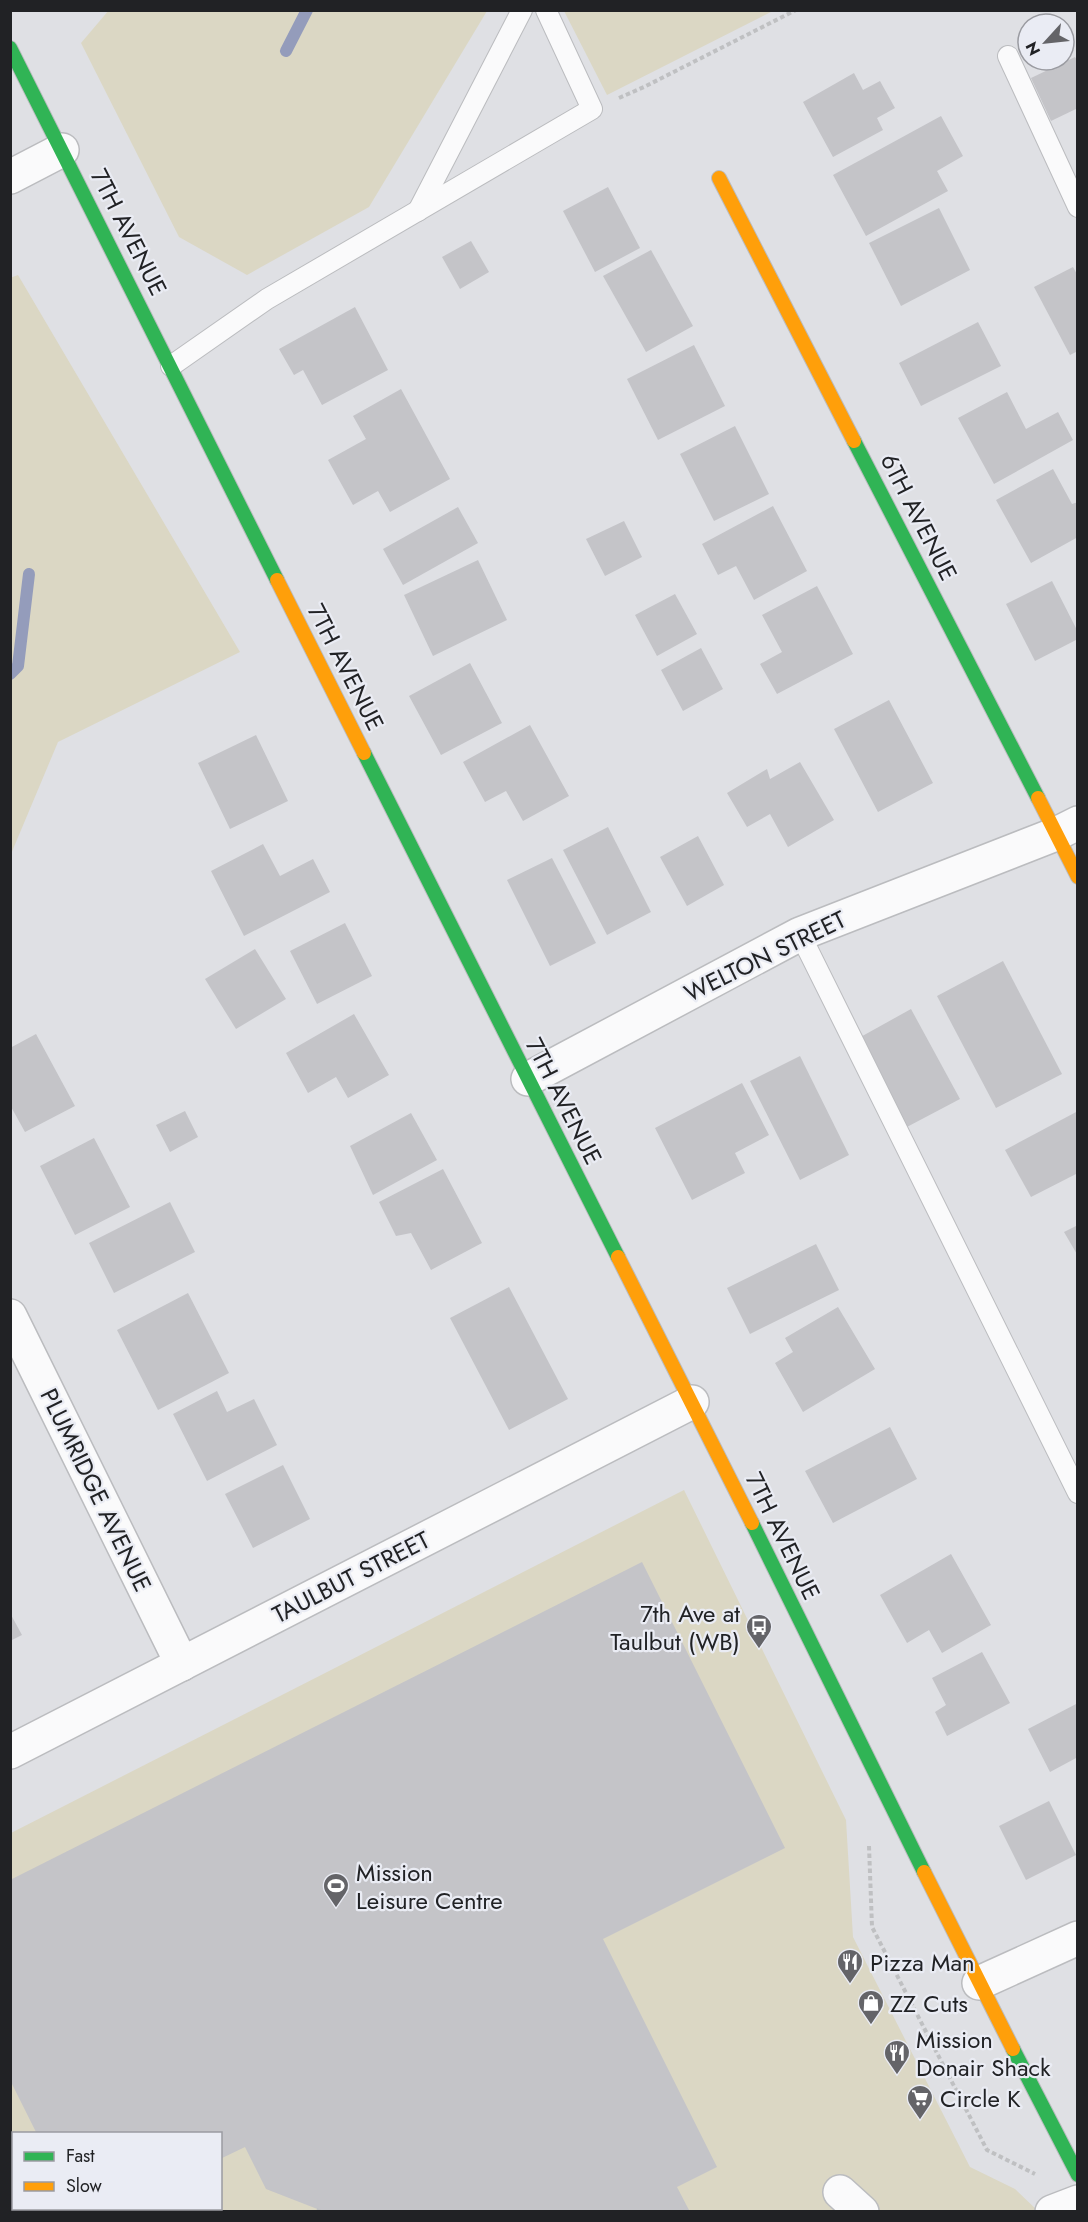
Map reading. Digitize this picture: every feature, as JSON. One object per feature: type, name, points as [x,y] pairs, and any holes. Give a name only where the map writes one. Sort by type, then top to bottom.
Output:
[{"type":"street","name":"7TH AVENUE","points":[[10,48],[692,1402],[979,1983],[1077,2175]]},
{"type":"street","points":[[10,177],[62,150]]},
{"type":"street","name":"6TH AVENUE","points":[[719,178],[1067,828],[1077,877]]},
{"type":"street","name":"WELTON STREET","points":[[528,1080],[800,934],[1067,828]]},
{"type":"street","name":"PLUMRIDGE AVENUE","points":[[10,1317],[182,1664]]},
{"type":"street","name":"TAULBUT STREET","points":[[10,1752],[692,1402]]},
{"type":"street","points":[[979,1983],[1077,1938]]},
{"type":"lane","points":[[418,211],[522,10]]},
{"type":"lane","points":[[171,366],[267,299],[592,109],[546,10]]},
{"type":"lane","points":[[1008,56],[1077,207]]},
{"type":"lane","points":[[800,934],[1077,1493]]},
{"type":"path","points":[[592,109],[644,87],[796,10]]},
{"type":"path","points":[[868,1844],[872,1927],[987,2150],[1035,2174],[1063,2207]]},
{"type":"shaded area","points":[[109,10],[487,11],[369,207],[247,275],[179,237],[81,43]]},
{"type":"shaded area","points":[[564,11],[773,11],[607,95]]},
{"type":"shaded area","points":[[18,275],[240,652],[58,742],[11,854],[10,278]]},
{"type":"shaded area","name":"Mission Leisure Centre","points":[[684,1490],[846,1820],[853,1937],[970,2167],[1015,2189],[1038,2211],[11,2212],[11,1833]]},
{"type":"building","points":[[1076,59],[1078,62],[1078,108],[1051,121],[1031,78],[1044,72],[1076,72]]},
{"type":"building","points":[[854,73],[863,90],[880,81],[895,108],[877,118],[883,130],[833,157],[803,102]]},
{"type":"building","points":[[941,116],[963,156],[937,171],[948,191],[866,236],[833,175]]},
{"type":"building","points":[[608,187],[640,248],[595,272],[563,211]]},
{"type":"building","points":[[939,208],[970,270],[901,306],[869,243]]},
{"type":"building","points":[[471,241],[489,272],[460,289],[442,257]]},
{"type":"building","points":[[651,250],[693,326],[646,352],[603,276]]},
{"type":"building","points":[[1073,267],[1078,276],[1078,351],[1070,355],[1034,287]]},
{"type":"building","points":[[355,307],[388,370],[322,405],[303,370],[294,375],[279,349]]},
{"type":"building","points":[[978,322],[1001,366],[921,406],[899,363]]},
{"type":"building","points":[[694,345],[725,406],[658,440],[627,379]]},
{"type":"building","points":[[401,389],[450,479],[390,512],[378,491],[353,505],[328,460],[366,439],[353,416]]},
{"type":"building","points":[[1007,392],[1026,429],[1058,412],[1073,440],[994,484],[958,418]]},
{"type":"building","points":[[735,426],[769,494],[714,521],[680,454]]},
{"type":"building","points":[[1053,469],[1072,504],[1078,502],[1078,537],[1031,563],[996,500]]},
{"type":"building","points":[[773,506],[807,571],[754,600],[736,566],[718,575],[702,544]]},
{"type":"building","points":[[458,507],[478,543],[403,585],[383,549]]},
{"type":"building","points":[[624,521],[642,557],[605,576],[586,539]]},
{"type":"building","points":[[478,560],[507,620],[433,656],[404,595]]},
{"type":"building","points":[[1052,581],[1078,632],[1078,639],[1035,661],[1006,604]]},
{"type":"building","points":[[817,586],[853,654],[777,694],[760,664],[782,652],[762,615]]},
{"type":"building","points":[[675,594],[697,634],[657,656],[635,615]]},
{"type":"building","points":[[701,648],[723,689],[683,711],[661,670]]},
{"type":"building","points":[[470,663],[502,723],[441,755],[409,696]]},
{"type":"building","points":[[889,700],[933,783],[878,812],[834,729]]},
{"type":"building","points":[[530,725],[569,796],[523,821],[506,791],[485,802],[463,762]]},
{"type":"building","points":[[256,735],[288,801],[230,829],[198,763]]},
{"type":"building","points":[[800,762],[834,820],[788,847],[770,814],[747,827],[727,793],[767,769],[770,779]]},
{"type":"building","points":[[608,827],[651,912],[607,935],[563,850]]},
{"type":"building","points":[[698,836],[724,885],[687,906],[660,857]]},
{"type":"building","points":[[263,844],[280,876],[313,859],[330,892],[244,936],[211,871]]},
{"type":"building","points":[[552,858],[596,943],[550,966],[507,880]]},
{"type":"building","points":[[345,923],[372,976],[317,1004],[290,951]]},
{"type":"building","points":[[255,949],[286,999],[236,1029],[205,979]]},
{"type":"building","points":[[1003,961],[1062,1074],[996,1108],[937,996]]},
{"type":"building","points":[[911,1009],[960,1099],[905,1128],[857,1039]]},
{"type":"building","points":[[354,1014],[389,1075],[348,1098],[336,1077],[308,1093],[286,1053]]},
{"type":"building","points":[[36,1034],[75,1106],[25,1132],[10,1105],[10,1048]]},
{"type":"building","points":[[800,1056],[849,1155],[800,1180],[750,1081]]},
{"type":"building","points":[[742,1083],[769,1135],[735,1153],[745,1173],[692,1200],[655,1128]]},
{"type":"building","points":[[185,1111],[198,1137],[170,1152],[156,1125]]},
{"type":"building","points":[[1078,1111],[1078,1173],[1031,1197],[1005,1150]]},
{"type":"building","points":[[411,1113],[437,1160],[373,1195],[350,1146]]},
{"type":"building","points":[[94,1138],[130,1207],[75,1235],[40,1166]]},
{"type":"building","points":[[443,1169],[482,1243],[431,1270],[411,1233],[396,1236],[379,1202]]},
{"type":"building","points":[[170,1202],[195,1252],[114,1293],[89,1243]]},
{"type":"building","points":[[1078,1225],[1078,1256],[1064,1232]]},
{"type":"building","points":[[816,1244],[839,1290],[750,1334],[727,1288]]},
{"type":"building","points":[[509,1287],[568,1399],[509,1430],[450,1318]]},
{"type":"building","points":[[188,1293],[229,1373],[158,1410],[117,1330]]},
{"type":"building","points":[[838,1307],[875,1369],[803,1412],[775,1363],[793,1352],[785,1338]]},
{"type":"building","points":[[217,1391],[227,1412],[254,1399],[277,1445],[207,1481],[173,1414]]},
{"type":"building","points":[[890,1427],[917,1479],[833,1523],[805,1471]]},
{"type":"building","points":[[283,1465],[310,1519],[253,1548],[225,1494]]},
{"type":"building","points":[[951,1554],[991,1625],[942,1653],[929,1630],[907,1643],[880,1595]]},
{"type":"building","name":"Mission Leisure Centre","points":[[642,1562],[785,1848],[603,1939],[717,2167],[677,2187],[690,2212],[325,2212],[266,2189],[245,2147],[222,2158],[222,2132],[36,2132],[10,2080],[10,1880]]},
{"type":"building","points":[[10,1613],[22,1635],[10,1641]]},
{"type":"building","points":[[982,1652],[1010,1703],[947,1736],[935,1712],[946,1705],[932,1678]]},
{"type":"building","points":[[1078,1703],[1078,1757],[1050,1772],[1028,1729]]},
{"type":"building","points":[[1049,1801],[1076,1855],[1026,1880],[999,1826]]},
{"type":"building","points":[[76,2210],[118,2210],[115,2212],[76,2212]]},
{"type":"waterway","points":[[286,51],[307,10]]},
{"type":"waterway","points":[[10,674],[18,666],[29,574]]},
{"type":"traffic: fast","points":[[10,48],[277,580]]},
{"type":"traffic: fast","points":[[854,441],[1038,798]]},
{"type":"traffic: fast","points":[[364,753],[618,1257]]},
{"type":"traffic: fast","points":[[752,1523],[924,1872]]},
{"type":"traffic: fast","points":[[1013,2049],[1078,2175]]},
{"type":"traffic: slow","points":[[719,178],[854,441]]},
{"type":"traffic: slow","points":[[277,580],[364,753]]},
{"type":"traffic: slow","points":[[1038,798],[1078,877]]},
{"type":"traffic: slow","points":[[618,1257],[752,1523]]},
{"type":"traffic: slow","points":[[924,1872],[1013,2049]]},
{"type":"place","name":"7th Ave at Taulbut (WB)","points":[[759,1650]]},
{"type":"place","name":"Mission Leisure Centre","points":[[336,1909]]},
{"type":"place","name":"Pizza Man","points":[[850,1985]]},
{"type":"place","name":"ZZ Cuts","points":[[871,2026]]},
{"type":"place","name":"Mission Donair Shack","points":[[897,2076]]},
{"type":"place","name":"Circle K","points":[[920,2121]]}]
